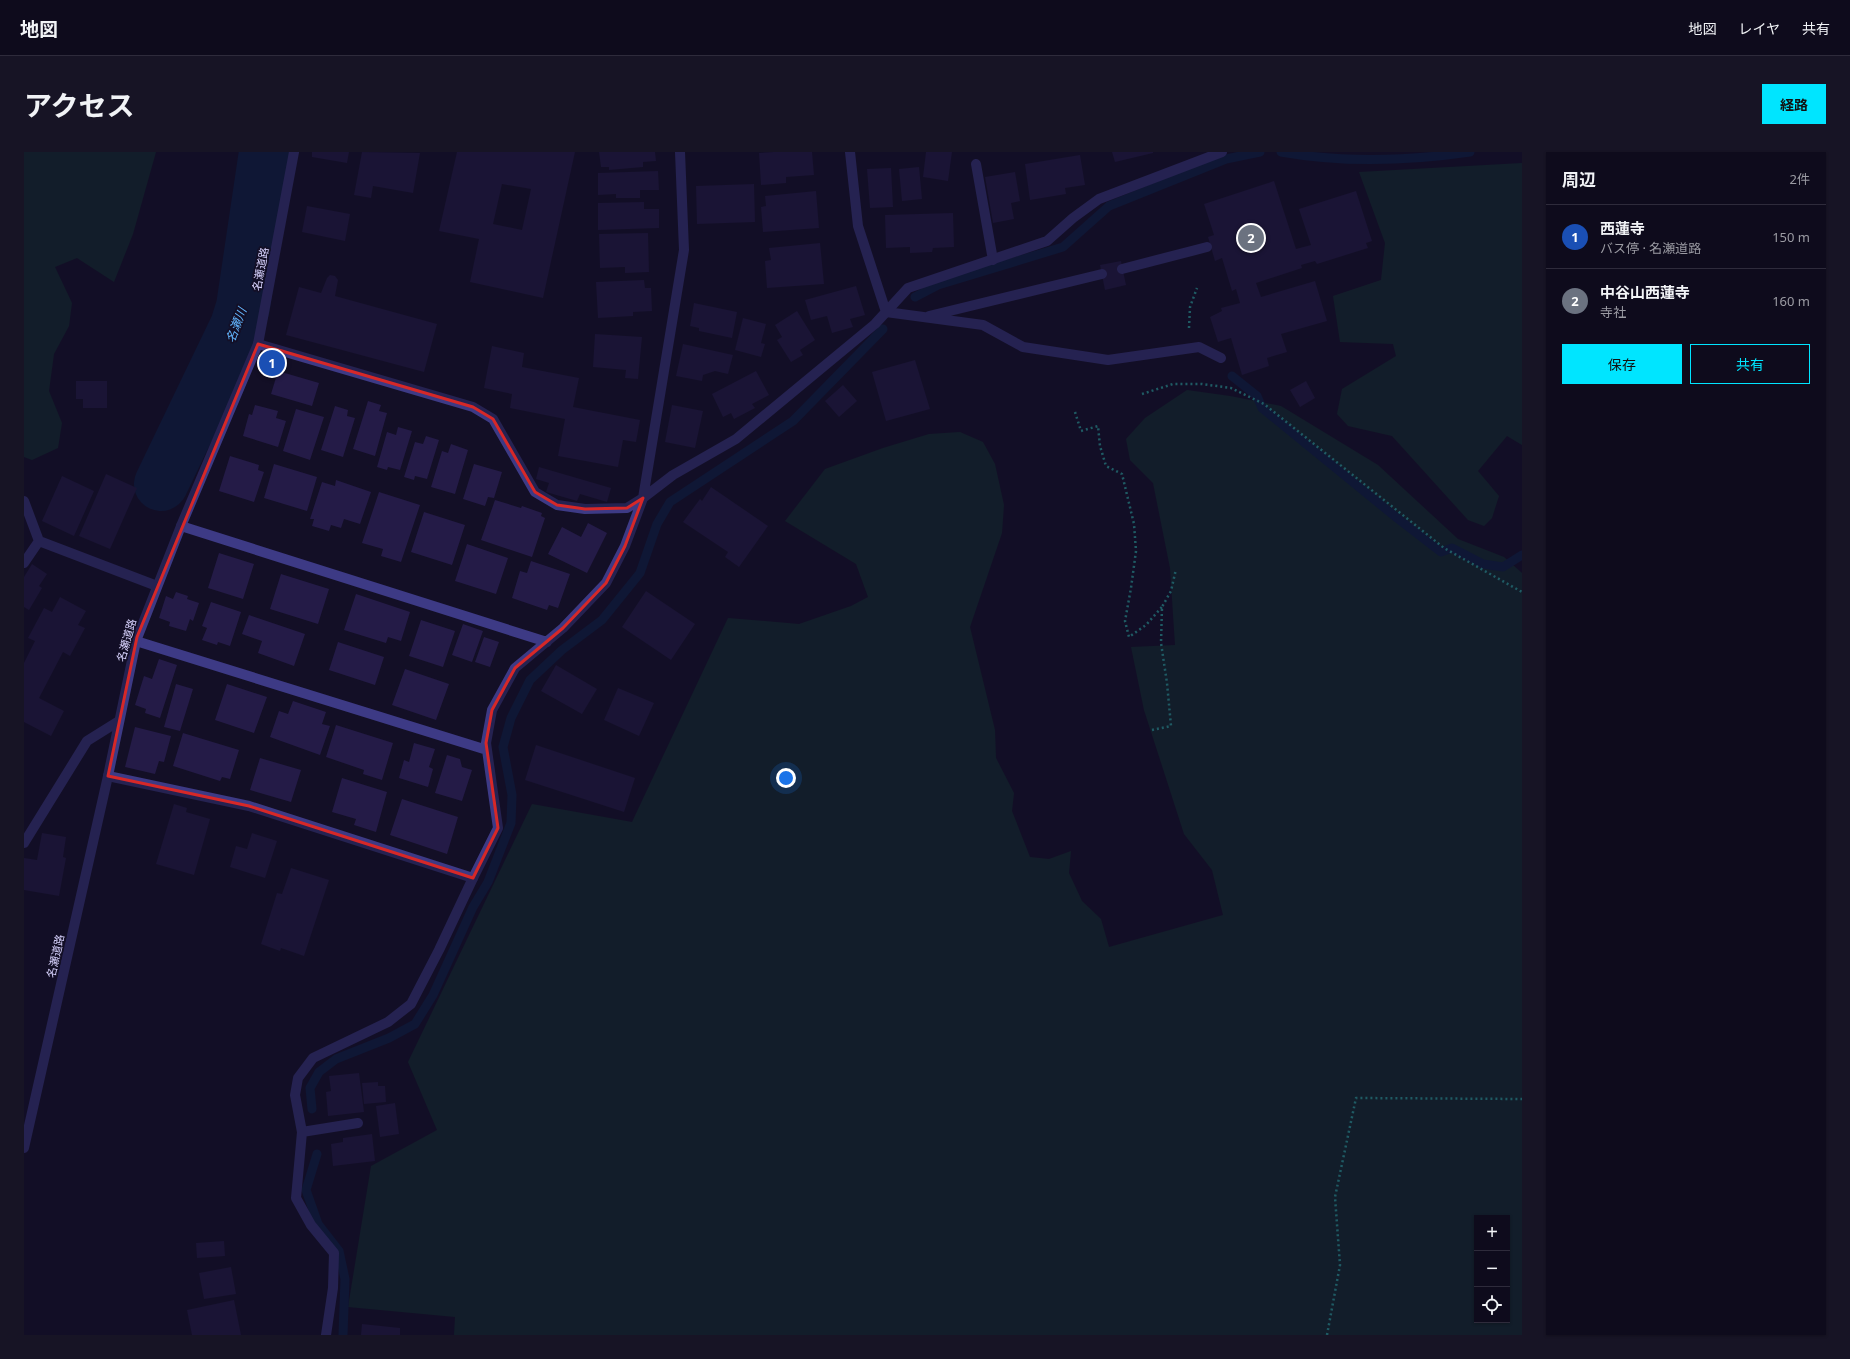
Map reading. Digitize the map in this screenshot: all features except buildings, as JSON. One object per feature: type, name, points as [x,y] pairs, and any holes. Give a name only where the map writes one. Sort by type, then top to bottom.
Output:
[{"type":"street","name":"名瀬道路","points":[[24,1148],[108,776],[136,641],[181,526],[258,344],[294,152]]},
{"type":"street","points":[[326,1335],[333,1288],[334,1253],[311,1225],[296,1198],[302,1132],[295,1095],[298,1078],[312,1058],[388,1022],[410,1004],[439,950],[498,828],[486,743],[492,710],[514,668],[563,628],[606,583],[625,546],[642,498],[684,250],[680,152]]},
{"type":"street","points":[[850,152],[858,226],[886,312]]},
{"type":"street","points":[[258,344],[473,407],[493,419],[535,492],[557,505],[585,510],[627,508],[673,475],[736,439],[875,324],[908,288],[1047,242],[1073,218],[1099,199],[1222,152]]},
{"type":"street","points":[[976,164],[993,260]]},
{"type":"street","points":[[1122,269],[1207,247]]},
{"type":"street","points":[[924,317],[1102,274]]},
{"type":"street","points":[[886,312],[983,325],[1023,347],[1108,360],[1199,347],[1221,358]]},
{"type":"street","points":[[24,502],[39,541],[157,586]]},
{"type":"street","points":[[181,526],[547,642]]},
{"type":"street","points":[[24,563],[39,541]]},
{"type":"street","points":[[136,641],[487,750]]},
{"type":"street","points":[[24,843],[87,741],[120,721]]},
{"type":"street","points":[[108,776],[249,806],[473,878]]},
{"type":"street","points":[[302,1132],[358,1123]]},
{"type":"path","points":[[1188,349],[1190,307],[1196,288]]},
{"type":"path","points":[[1142,394],[1173,384],[1202,384],[1231,388],[1264,404],[1444,548],[1522,592]]},
{"type":"path","points":[[1075,412],[1081,431],[1098,426],[1100,446],[1106,466],[1122,474],[1134,524],[1136,551],[1132,588],[1125,621],[1129,638],[1146,625],[1162,607],[1171,591],[1176,569]]},
{"type":"path","points":[[1152,730],[1171,726],[1161,643],[1162,607]]},
{"type":"path","points":[[1327,1335],[1340,1264],[1335,1197],[1356,1098],[1522,1099]]},
{"type":"highlighted area","points":[[258,344],[473,407],[493,419],[535,492],[557,505],[585,509],[627,508],[643,498],[625,546],[606,583],[563,628],[515,668],[492,710],[486,743],[498,828],[473,878],[249,806],[108,776],[137,637]]},
{"type":"green space","points":[[24,152],[156,152],[133,234],[114,282],[77,258],[55,267],[72,303],[69,326],[54,354],[49,391],[62,423],[58,448],[32,460],[24,457]]},
{"type":"green space","points":[[1522,163],[1522,445],[1507,436],[1478,471],[1499,496],[1492,518],[1484,526],[1468,520],[1392,436],[1348,426],[1337,414],[1342,389],[1396,356],[1393,344],[1340,342],[1333,296],[1381,280],[1385,243],[1359,172]]},
{"type":"green space","points":[[1187,390],[1230,396],[1281,406],[1378,465],[1458,539],[1504,557],[1522,573],[1522,1335],[454,1335],[455,1317],[348,1307],[371,1166],[437,1130],[408,1062],[532,804],[632,822],[728,618],[799,624],[851,606],[868,597],[856,564],[785,521],[825,469],[883,448],[929,434],[960,432],[983,442],[995,464],[1004,505],[1002,533],[970,627],[995,730],[996,758],[1014,793],[1012,811],[1030,857],[1049,859],[1071,851],[1069,873],[1082,901],[1101,919],[1109,947],[1223,915],[1212,870],[1184,834],[1144,710],[1131,647],[1175,645],[1170,568],[1153,483],[1130,460],[1126,439],[1145,418]]},
{"type":"waterway","name":"名瀬川","points":[[161,484],[237,326],[243,307],[266,152]]},
{"type":"waterway","points":[[915,297],[938,285],[1063,247],[1109,206],[1226,159],[1260,152]]},
{"type":"waterway","points":[[1281,152],[1304,156],[1376,160],[1470,152]]},
{"type":"waterway","points":[[312,1109],[310,1088],[319,1072],[336,1059],[389,1038],[415,1024],[433,995],[473,907],[488,882],[511,823],[512,795],[503,747],[511,718],[530,680],[562,650],[602,620],[640,573],[657,524],[670,502],[793,421],[883,329]]},
{"type":"waterway","points":[[1232,376],[1257,396],[1262,408],[1441,552],[1452,548],[1483,564],[1503,567],[1522,555]]},
{"type":"waterway","points":[[317,1154],[306,1190],[318,1224],[339,1251],[345,1279],[343,1335]]},
{"type":"place","name":"中谷山西蓮寺","points":[[1251,238]]},
{"type":"place","name":"西蓮寺","points":[[272,363]]}]
